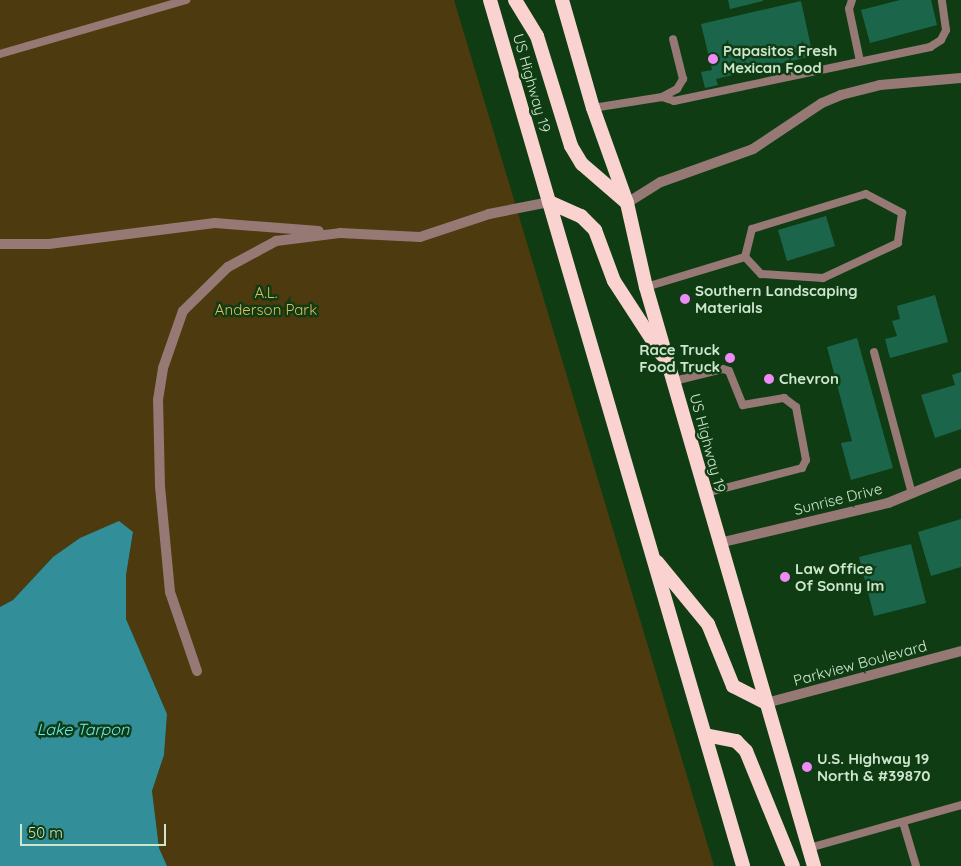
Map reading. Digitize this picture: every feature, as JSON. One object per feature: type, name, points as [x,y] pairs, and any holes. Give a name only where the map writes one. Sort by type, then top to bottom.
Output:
[{"type":"highway","name":"US Highway 19","points":[[490,0],[743,866]]},
{"type":"highway","points":[[515,0],[537,36],[571,146],[582,164],[628,203]]},
{"type":"highway","name":"US Highway 19","points":[[562,0],[593,108],[628,203],[646,287],[704,493],[814,866]]},
{"type":"highway","points":[[549,202],[581,216],[595,230],[614,281],[672,375]]},
{"type":"highway","points":[[653,557],[708,624],[723,671],[733,686],[766,702]]},
{"type":"highway","points":[[705,735],[736,741],[746,751],[793,866]]},
{"type":"street","points":[[628,203],[661,182],[753,149],[822,103],[841,95],[880,85],[961,78]]},
{"type":"street","points":[[0,244],[49,244],[215,222],[420,237],[489,214],[549,202]]},
{"type":"street","points":[[196,672],[170,592],[164,545],[158,400],[171,340],[182,311],[228,267],[276,241],[340,232]]},
{"type":"street","name":"Sunrise Drive","points":[[719,543],[888,503],[961,473]]},
{"type":"street","name":"Parkview Boulevard","points":[[766,702],[961,652]]},
{"type":"lane","points":[[0,54],[186,0]]},
{"type":"lane","points":[[852,0],[849,9],[860,61]]},
{"type":"lane","points":[[593,108],[662,98],[674,101],[930,47],[941,40],[946,30],[942,0]]},
{"type":"lane","points":[[662,98],[677,89],[683,79],[673,39]]},
{"type":"lane","points":[[866,194],[902,213],[898,243],[823,278],[761,274],[745,256],[752,228],[866,194]]},
{"type":"lane","points":[[646,287],[745,256]]},
{"type":"lane","points":[[874,352],[912,494]]},
{"type":"lane","points":[[672,375],[723,369],[729,371],[743,405],[784,398],[796,407],[805,465],[704,493]]},
{"type":"lane","points":[[809,848],[961,805]]},
{"type":"lane","points":[[903,822],[916,866]]},
{"type":"green space","name":"A.L. Anderson Park","points":[[0,0],[454,0],[714,866],[167,866],[159,848],[152,791],[164,755],[167,714],[126,619],[126,575],[133,532],[53,557],[13,600],[0,607]]},
{"type":"water","name":"Lake Tarpon","points":[[119,521],[133,532],[126,575],[126,619],[167,714],[164,755],[152,791],[159,848],[167,866],[0,866],[0,607],[13,600],[53,557],[80,538]]},
{"type":"building","points":[[728,0],[763,0],[763,1],[730,9]]},
{"type":"building","points":[[900,0],[931,0],[937,25],[870,43],[861,10]]},
{"type":"building","points":[[801,1],[813,56],[716,79],[718,85],[705,88],[701,72],[712,70],[701,24]]},
{"type":"building","points":[[826,216],[835,246],[787,261],[778,230]]},
{"type":"building","points":[[935,295],[948,342],[890,358],[885,339],[897,336],[892,321],[900,319],[897,306]]},
{"type":"building","points":[[857,338],[893,468],[851,480],[841,443],[852,441],[827,347]]},
{"type":"building","points":[[961,372],[961,429],[935,438],[921,395],[955,385],[952,375]]},
{"type":"building","points":[[961,519],[961,567],[931,576],[918,532]]},
{"type":"building","points":[[911,544],[926,603],[874,616],[859,557]]},
{"type":"place","name":"Papasitos Fresh Mexican Food","points":[[713,59]]},
{"type":"place","name":"Southern Landscaping Materials","points":[[685,299]]},
{"type":"place","name":"Race Truck Food Truck","points":[[730,358]]},
{"type":"place","name":"Chevron","points":[[769,379]]},
{"type":"place","name":"Law Office Of Sonny Im","points":[[785,577]]},
{"type":"place","name":"U.S. Highway 19 North & #39870","points":[[807,767]]}]
